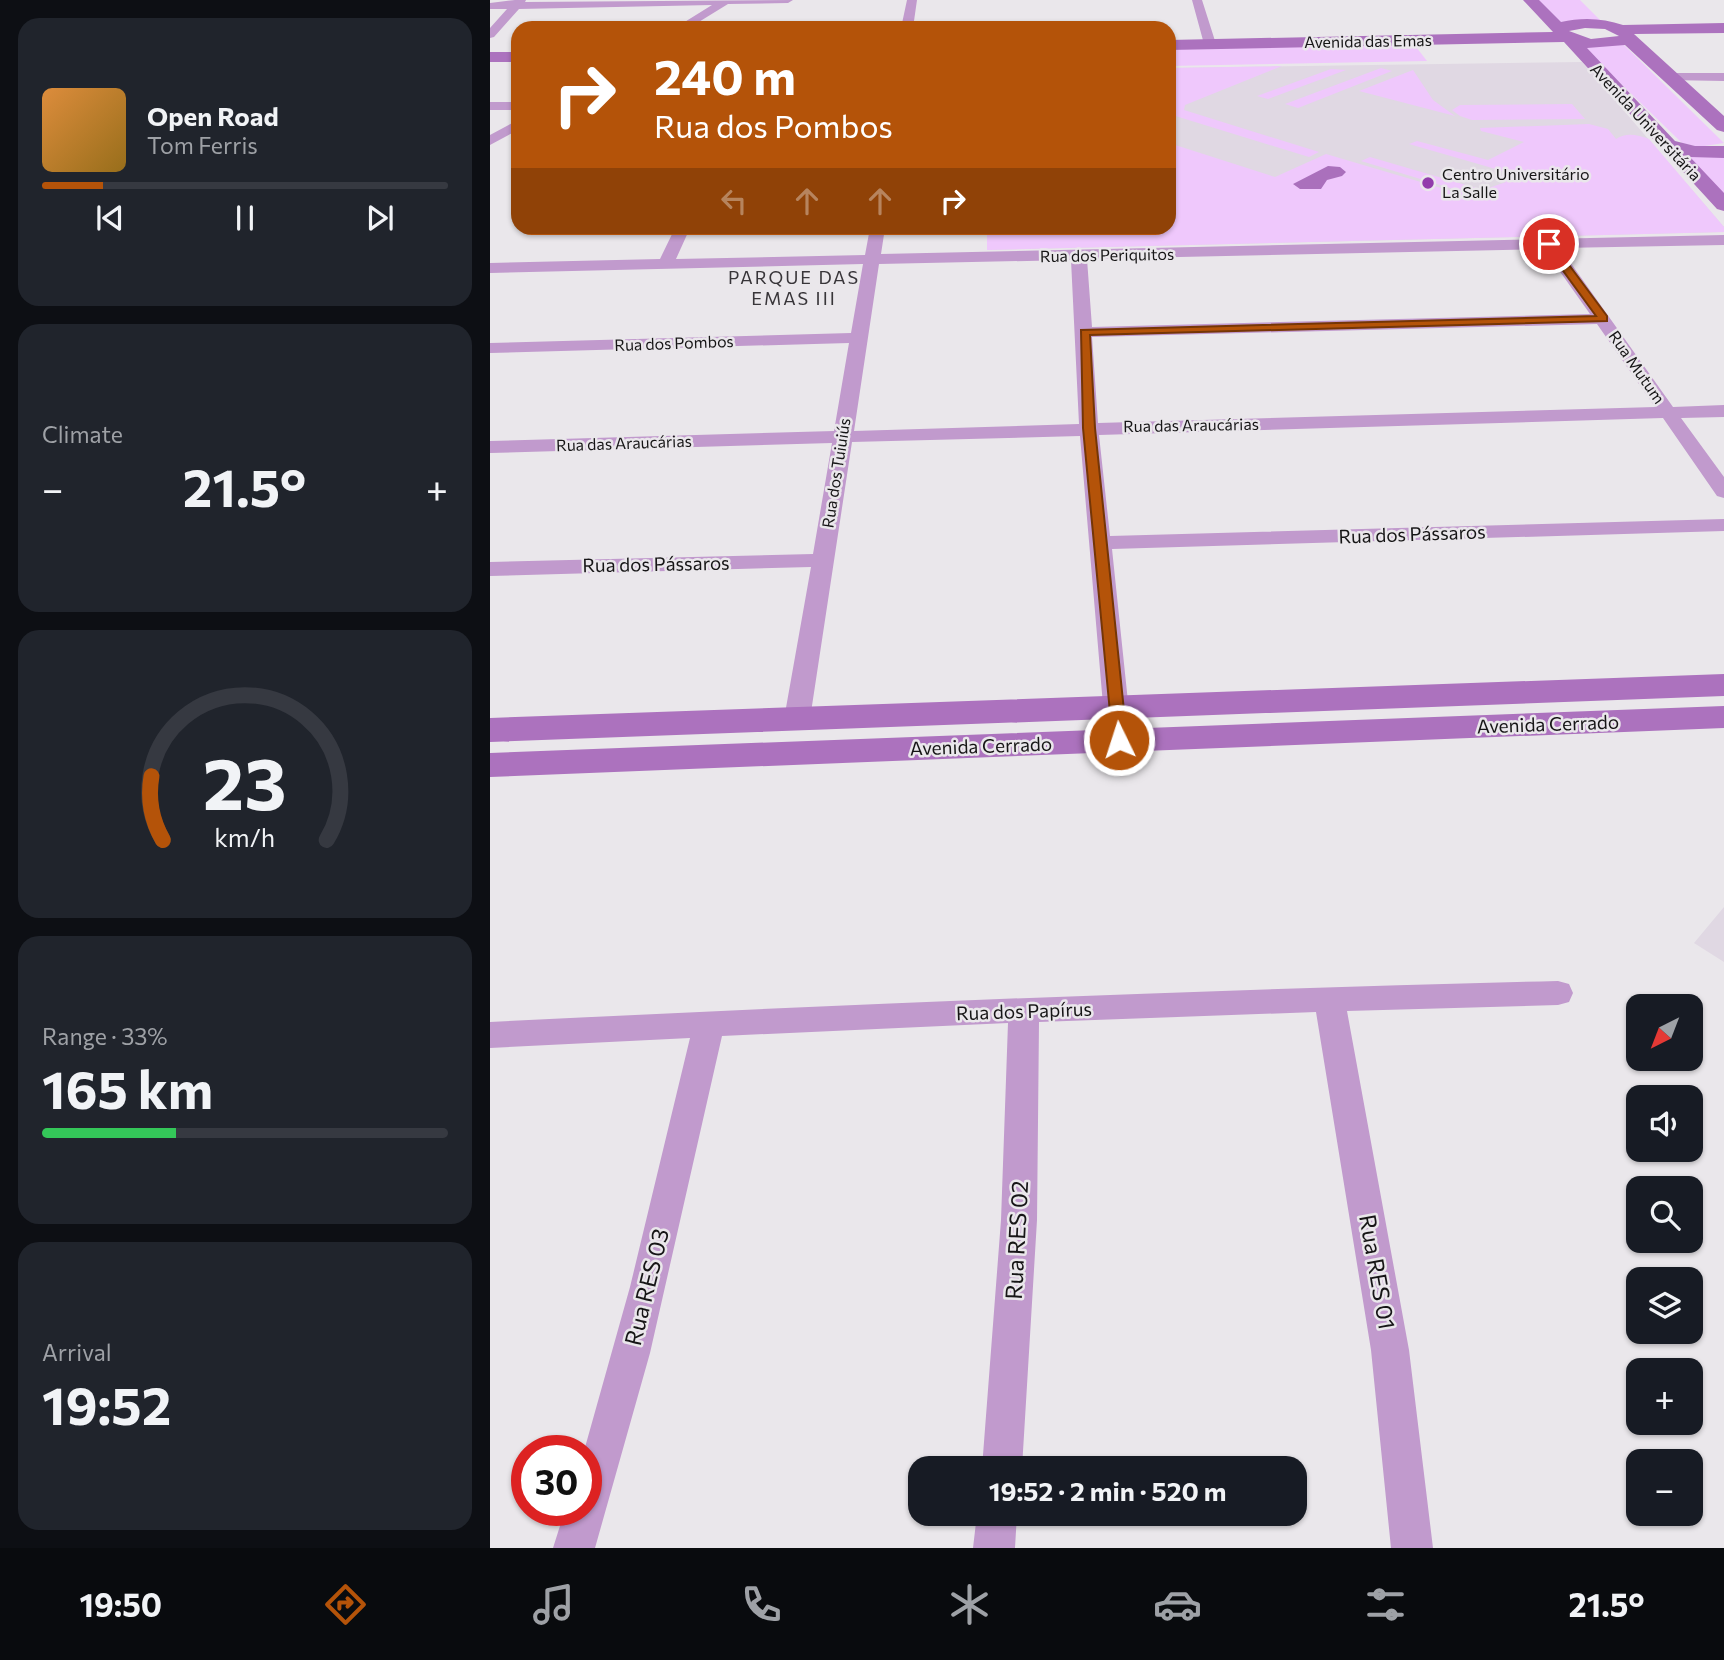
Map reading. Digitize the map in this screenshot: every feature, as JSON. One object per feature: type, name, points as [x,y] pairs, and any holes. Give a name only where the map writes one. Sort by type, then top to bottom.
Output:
[{"type":"street","points":[[710,21],[744,0]]},
{"type":"street","points":[[490,6],[519,3],[788,0]]},
{"type":"street","points":[[908,21],[912,0]]},
{"type":"street","points":[[1197,0],[1209,40]]},
{"type":"street","name":"Avenida Universitária","points":[[1530,0],[1724,205]]},
{"type":"street","points":[[693,21],[726,1]]},
{"type":"street","points":[[490,35],[519,3]]},
{"type":"street","points":[[1598,9],[1723,124]]},
{"type":"street","name":"Avenida das Emas","points":[[1176,44],[1209,40],[1564,34],[1567,25],[1585,23],[1624,33]]},
{"type":"street","points":[[1624,33],[1724,28]]},
{"type":"street","points":[[1624,33],[1724,35]]},
{"type":"street","name":"Avenida das Emas","points":[[1176,37],[1209,40]]},
{"type":"street","points":[[490,47],[511,46]]},
{"type":"street","points":[[490,57],[511,57]]},
{"type":"street","points":[[1672,78],[1724,77]]},
{"type":"street","points":[[490,106],[511,106]]},
{"type":"street","points":[[490,141],[511,128]]},
{"type":"street","points":[[1665,144],[1694,152],[1724,152]]},
{"type":"street","points":[[666,264],[679,235]]},
{"type":"street","name":"Rua dos Tuiuiús","points":[[797,719],[876,235]]},
{"type":"street","name":"Rua dos Periquitos","points":[[490,268],[1724,240]]},
{"type":"street","name":"Rua Mutum","points":[[1549,244],[1604,318],[1724,492]]},
{"type":"street","points":[[1079,255],[1089,428],[1118,724]]},
{"type":"street","points":[[1085,332],[1604,318]]},
{"type":"street","name":"Rua dos Pombos","points":[[490,348],[858,338]]},
{"type":"street","name":"Rua das Araucárias","points":[[490,447],[1724,411]]},
{"type":"street","name":"Rua dos Pássaros","points":[[1101,543],[1724,525]]},
{"type":"street","name":"Rua dos Pássaros","points":[[490,569],[822,560]]},
{"type":"street","name":"Avenida Cerrado","points":[[490,765],[1724,685]]},
{"type":"street","name":"Avenida Cerrado","points":[[490,730],[797,719],[1118,724],[1724,717]]},
{"type":"street","name":"Rua dos Papírus","points":[[490,1035],[709,1023],[1329,998],[1558,993]]},
{"type":"street","name":"Rua RES 01","points":[[1329,998],[1390,1350],[1412,1548]]},
{"type":"street","name":"Rua RES 02","points":[[1003,1456],[1019,1220],[1024,1011]]},
{"type":"street","name":"Rua RES 03","points":[[574,1548],[607,1448],[661,1233],[709,1023]]},
{"type":"street","points":[[994,1548],[997,1526]]},
{"type":"shaded area","points":[[1538,0],[1580,0],[1601,21],[1559,22]]},
{"type":"shaded area","points":[[1413,43],[1427,61],[1176,66],[1176,47]]},
{"type":"shaded area","points":[[1580,44],[1623,44],[1724,143],[1698,147],[1682,143]]},
{"type":"shaded area","name":"Centro Universitário La Salle","points":[[1582,62],[1724,227],[1724,232],[987,250],[987,235],[1176,235],[1176,68]]},
{"type":"shaded area","points":[[1282,66],[1185,105],[1184,110],[1319,152],[1309,157],[1176,116],[1176,68]]},
{"type":"shaded area","points":[[1381,68],[1392,71],[1298,108],[1285,104]]},
{"type":"shaded area","points":[[1331,69],[1346,70],[1268,99],[1257,96]]},
{"type":"shaded area","points":[[1413,70],[1433,100],[1455,116],[1359,91]]},
{"type":"shaded area","points":[[1572,104],[1585,119],[1472,120],[1452,110],[1460,105]]},
{"type":"shaded area","points":[[1589,124],[1608,129],[1616,139],[1636,135],[1649,139],[1724,227],[1724,232],[987,250],[987,235],[1176,235],[1176,145],[1275,177],[1326,154],[1458,193],[1460,191],[1361,161],[1370,157],[1483,190],[1506,182],[1502,180],[1513,174],[1409,144],[1417,141],[1488,160],[1524,142],[1481,131],[1480,128]]},
{"type":"shaded area","points":[[1681,151],[1724,155],[1724,195]]},
{"type":"shaded area","points":[[1328,166],[1340,167],[1346,172],[1342,176],[1327,180],[1321,189],[1300,189],[1293,184]]},
{"type":"shaded area","points":[[1724,907],[1724,962],[1694,943]]},
{"type":"place","name":"Centro Universitário La Salle","points":[[1428,183]]},
{"type":"district","name":"PARQUE DAS EMAS III","points":[[794,288]]},
{"type":"route","points":[[1119,740],[1089,428],[1085,332],[1604,318],[1549,244]]}]
